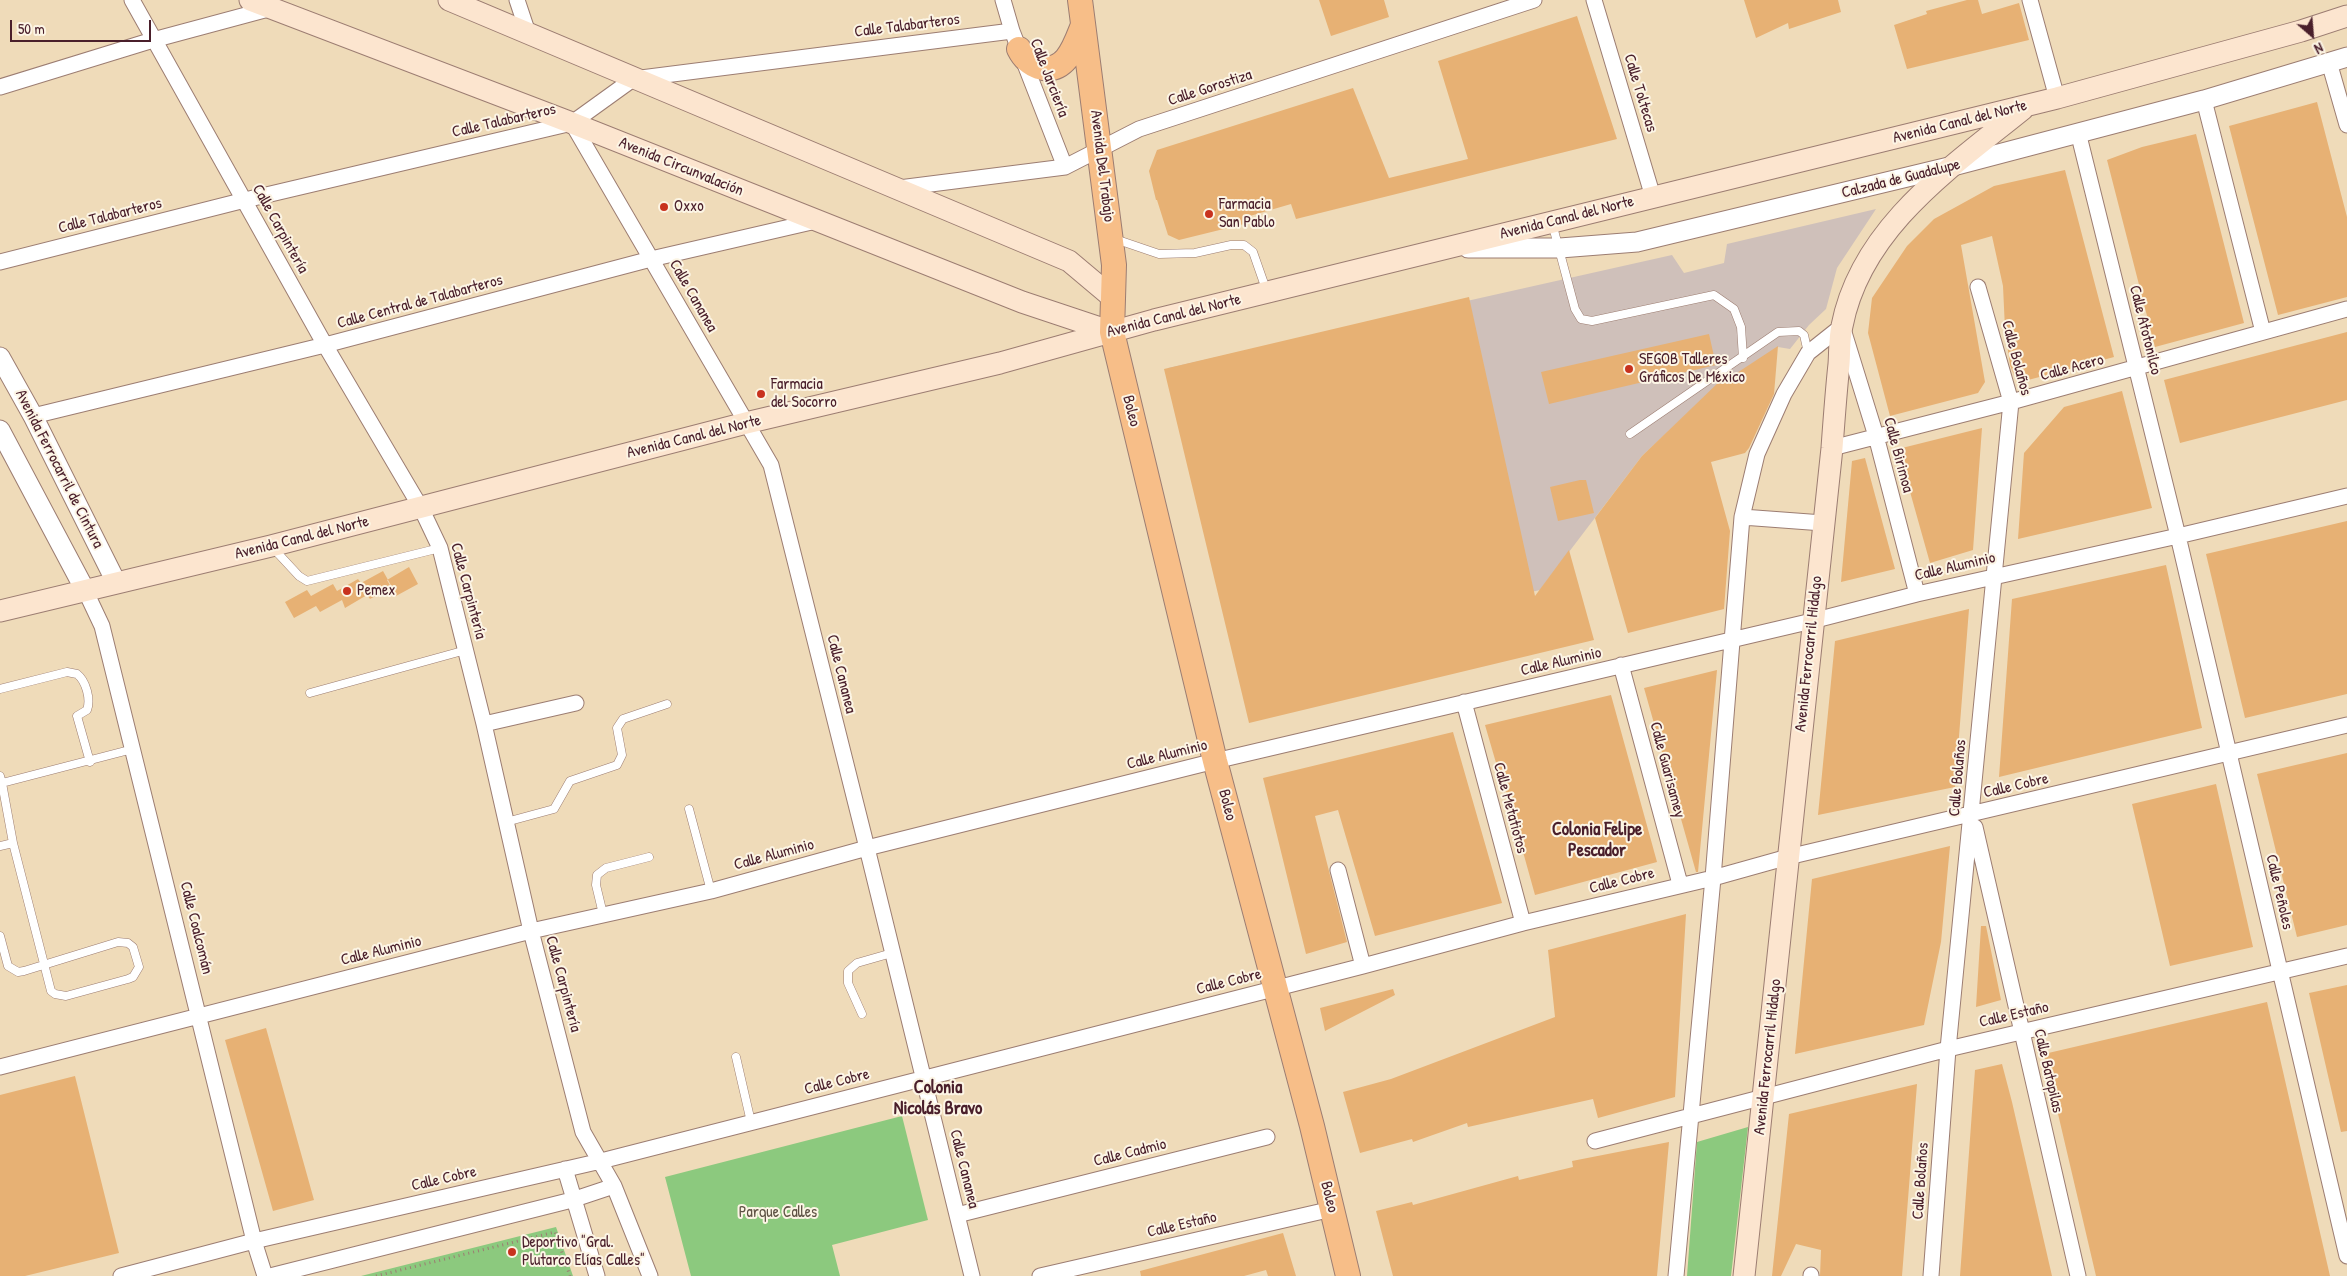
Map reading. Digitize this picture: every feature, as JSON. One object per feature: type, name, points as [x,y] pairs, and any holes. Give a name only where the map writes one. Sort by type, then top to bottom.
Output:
[{"type":"main road","name":"Avenida Circunvalación","points":[[250,0],[572,123],[1022,302],[1112,332]]},
{"type":"main road","points":[[449,0],[894,189],[1069,261],[1113,298]]},
{"type":"main road","name":"Avenida Del Trabajo","points":[[1080,0],[1114,265],[1112,332]]},
{"type":"main road","name":"Avenida Canal del Norte","points":[[0,611],[272,546],[746,423],[1000,363],[1267,292],[2057,98],[2301,31],[2347,16]]},
{"type":"main road","points":[[1015,40],[1026,59],[1036,66],[1047,69],[1057,67],[1071,53],[1083,26]]},
{"type":"main road","name":"Avenida Ferrocarril Hidalgo","points":[[1744,1276],[1765,1096],[1812,621],[1832,448],[1842,326],[1856,281],[1874,248],[1902,213],[1953,166],[2028,105]]},
{"type":"main road","name":"Boleo","points":[[1112,332],[1215,761],[1348,1276]]},
{"type":"street","name":"Calle Carpintería","points":[[132,0],[152,40],[245,200],[325,345],[421,508],[440,548],[484,724],[530,931],[583,1132],[614,1186],[650,1276]]},
{"type":"street","points":[[517,0],[528,33]]},
{"type":"street","name":"Calle Jarciería","points":[[1003,0],[1015,40],[1065,167]]},
{"type":"street","name":"Calle Gorostiza","points":[[894,189],[1065,167],[1139,129],[1534,0]]},
{"type":"street","name":"Calle Toltecas","points":[[1594,0],[1653,197]]},
{"type":"street","points":[[2030,0],[2057,98]]},
{"type":"street","points":[[0,87],[152,40],[272,8]]},
{"type":"street","name":"Calle Talabarteros","points":[[0,262],[245,200],[572,123],[633,79],[1015,40]]},
{"type":"street","points":[[2338,59],[2347,126]]},
{"type":"street","name":"Calzada de Guadalupe","points":[[1447,248],[1560,248],[1637,242],[1953,166],[2204,100],[2338,59]]},
{"type":"street","points":[[2204,100],[2263,332]]},
{"type":"street","name":"Calle Cananea","points":[[572,123],[771,466],[972,1276]]},
{"type":"street","name":"Calle Atotonilco","points":[[2078,132],[2178,536]]},
{"type":"street","name":"Calle Central de Talabarteros","points":[[33,416],[325,345],[652,259],[816,221]]},
{"type":"street","name":"Calle Bolaños","points":[[1932,1276],[1948,1049],[1973,814],[2011,402],[1978,288]]},
{"type":"street","name":"Calle Acero","points":[[1832,448],[2011,402],[2347,310]]},
{"type":"street","points":[[1676,1276],[1742,517],[1757,454],[1784,394],[1808,353],[1842,326]]},
{"type":"street","name":"Calle Birimoa","points":[[1842,326],[1876,436],[1917,594]]},
{"type":"street","name":"Avenida Ferrocarril de Cintura","points":[[0,357],[33,416],[116,582]]},
{"type":"street","name":"Avenida Ferrocarril de Cintura","points":[[0,430],[85,590]]},
{"type":"street","name":"Calle Aluminio","points":[[0,1067],[530,931],[711,891],[867,848],[1215,761],[1731,638],[1812,621],[1917,594],[2347,496]]},
{"type":"street","points":[[1742,517],[1823,523]]},
{"type":"street","name":"Calle Peñoles","points":[[2178,536],[2347,1256]]},
{"type":"street","name":"Calle Coalcomán","points":[[85,590],[102,626],[200,1016],[254,1241],[265,1276]]},
{"type":"street","name":"Calle Guarisamey","points":[[1621,665],[1680,884]]},
{"type":"street","name":"Calle Metatiotos","points":[[1464,702],[1523,923]]},
{"type":"street","points":[[484,724],[576,703]]},
{"type":"street","name":"Calle Cobre","points":[[121,1276],[254,1241],[601,1162],[1523,923],[1680,884],[1712,878],[1788,857],[2347,725]]},
{"type":"street","name":"Calle Batopilas","points":[[1973,814],[2020,1031],[2078,1276]]},
{"type":"street","points":[[1338,870],[1363,966]]},
{"type":"street","name":"Calle Estaño","points":[[1595,1141],[2020,1031],[2347,956]]},
{"type":"street","name":"Calle Cadmio","points":[[957,1215],[1267,1137]]},
{"type":"street","points":[[565,1169],[572,1200],[597,1276]]},
{"type":"street","points":[[270,1276],[572,1200],[614,1186]]},
{"type":"street","name":"Calle Estaño","points":[[1040,1276],[1099,1269],[1332,1209]]},
{"type":"lane","points":[[1552,221],[1575,310],[1581,319],[1592,321],[1714,295],[1734,309],[1741,327],[1743,358]]},
{"type":"lane","points":[[1111,237],[1159,254],[1195,253],[1231,245],[1244,245],[1253,252],[1267,292]]},
{"type":"lane","points":[[1630,434],[1743,358],[1778,332],[1793,330],[1804,334],[1808,353]]},
{"type":"lane","points":[[272,546],[299,576],[307,580],[440,548]]},
{"type":"lane","points":[[310,693],[466,650]]},
{"type":"lane","points":[[0,689],[67,672],[77,674],[84,682],[88,698],[87,710],[77,716],[90,762]]},
{"type":"lane","points":[[506,822],[554,809],[570,781],[617,765],[622,755],[617,728],[623,718],[668,704]]},
{"type":"lane","points":[[0,936],[6,961],[13,970],[24,971],[44,965],[123,942],[133,947],[138,967],[133,977],[61,996],[51,991],[44,965],[13,842],[1,780],[90,762],[133,750]]},
{"type":"lane","points":[[689,810],[711,891]]},
{"type":"lane","points":[[0,846],[13,842]]},
{"type":"lane","points":[[603,914],[596,885],[598,875],[606,868],[649,857]]},
{"type":"lane","points":[[862,1014],[848,983],[848,971],[857,963],[892,953]]},
{"type":"lane","points":[[736,1057],[750,1122]]},
{"type":"path","points":[[376,1276],[555,1232],[570,1276]]},
{"type":"shaded area","points":[[1876,209],[1837,268],[1826,309],[1809,325],[1790,349],[1778,347],[1711,391],[1642,456],[1540,590],[1488,602],[1168,368],[1672,255],[1684,273],[1724,263],[1727,244]]},
{"type":"green space","name":"Parque Calles","points":[[902,1116],[928,1220],[832,1245],[840,1276],[691,1276],[665,1177]]},
{"type":"green space","points":[[1748,1127],[1731,1276],[1687,1276],[1697,1142]]},
{"type":"green space","name":"Deportivo \"Gral. Plutarco Elías Calles\"","points":[[556,1227],[573,1276],[361,1276]]},
{"type":"building","points":[[1319,0],[1384,0],[1389,17],[1331,36]]},
{"type":"building","points":[[1744,0],[1838,0],[1841,12],[1789,29],[1788,23],[1756,38]]},
{"type":"building","points":[[1967,0],[1978,0],[1982,14],[2019,3],[2029,40],[1907,69],[1894,25],[1927,14],[1926,11]]},
{"type":"building","points":[[1577,16],[1617,139],[1296,219],[1291,204],[1243,218],[1244,224],[1179,240],[1168,235],[1156,200],[1149,171],[1157,150],[1353,88],[1389,178],[1468,159],[1438,61]]},
{"type":"building","points":[[2317,102],[2347,217],[2347,297],[2278,315],[2229,126]]},
{"type":"building","points":[[2196,134],[2244,323],[2155,347],[2107,160],[2142,147]]},
{"type":"building","points":[[2065,170],[2114,357],[2017,383],[2010,365],[2005,329],[2003,286],[1992,236],[1961,245],[1985,382],[1978,393],[1890,416],[1868,333],[1872,298],[1907,246],[1934,219],[1994,186]]},
{"type":"building","points":[[1469,297],[1535,596],[1569,550],[1594,640],[1249,723],[1164,369]]},
{"type":"building","points":[[2347,332],[2347,400],[2180,443],[2164,380]]},
{"type":"building","name":"SEGOB Talleres Gráficos De México","points":[[1709,334],[1716,365],[1549,404],[1541,372]]},
{"type":"building","points":[[1778,346],[1774,394],[1749,448],[1745,453],[1711,462],[1730,531],[1724,609],[1628,633],[1595,518],[1642,456],[1720,381],[1720,384]]},
{"type":"building","points":[[2122,391],[2152,508],[2018,539],[2024,453],[2064,407]]},
{"type":"building","points":[[1982,428],[1973,550],[1930,563],[1898,449]]},
{"type":"building","points":[[1865,458],[1895,569],[1841,582],[1852,461]]},
{"type":"building","points":[[1586,480],[1594,513],[1558,521],[1550,487]]},
{"type":"building","points":[[2347,521],[2347,694],[2245,718],[2206,554]]},
{"type":"building","points":[[2166,565],[2202,728],[1999,777],[2012,599]]},
{"type":"building","points":[[409,567],[418,584],[396,596],[387,580]]},
{"type":"building","points":[[383,571],[392,587],[370,599],[367,595],[345,608],[342,600],[320,612],[316,606],[294,618],[285,602],[307,590],[311,596],[333,584],[337,591],[358,579],[361,583]]},
{"type":"building","points":[[1969,609],[1955,787],[1818,815],[1835,641]]},
{"type":"building","points":[[1717,670],[1698,872],[1696,872],[1644,688]]},
{"type":"building","points":[[1611,695],[1657,862],[1535,895],[1503,780],[1501,780],[1485,725]]},
{"type":"building","points":[[1453,732],[1502,903],[1375,936],[1338,810],[1315,816],[1347,942],[1306,954],[1263,778]]},
{"type":"building","points":[[2347,753],[2347,925],[2297,937],[2257,774]]},
{"type":"building","points":[[2216,784],[2253,947],[2170,966],[2132,804]]},
{"type":"building","points":[[1950,846],[1941,942],[1924,1025],[1795,1054],[1812,879]]},
{"type":"building","points":[[1686,914],[1675,1097],[1598,1118],[1593,1099],[1468,1127],[1467,1123],[1413,1142],[1412,1139],[1360,1153],[1343,1092],[1391,1079],[1555,1017],[1548,950]]},
{"type":"building","points":[[1981,926],[1986,926],[2001,1000],[1976,1007]]},
{"type":"building","points":[[2347,985],[2347,1131],[2341,1132],[2309,993]]},
{"type":"building","points":[[1393,989],[1395,995],[1325,1031],[1320,1008]]},
{"type":"building","points":[[2267,1002],[2330,1276],[2096,1276],[2044,1054]]},
{"type":"building","points":[[266,1028],[314,1200],[273,1211],[225,1040]]},
{"type":"building","points":[[2002,1064],[2052,1276],[1960,1276],[1975,1070]]},
{"type":"building","points":[[75,1076],[119,1253],[25,1276],[0,1276],[0,1095]]},
{"type":"building","points":[[1917,1084],[1902,1276],[1820,1276],[1821,1250],[1796,1244],[1781,1276],[1772,1276],[1789,1114]]},
{"type":"building","points":[[1669,1142],[1657,1276],[1393,1276],[1376,1211],[1412,1202],[1413,1205],[1518,1176],[1519,1180],[1573,1167],[1572,1161]]},
{"type":"building","points":[[1283,1233],[1296,1276],[1268,1276],[1266,1270],[1244,1276],[1141,1276],[1140,1271]]},
{"type":"place","name":"Oxxo","points":[[664,207]]},
{"type":"place","name":"Farmacia San Pablo","points":[[1209,214]]},
{"type":"place","name":"SEGOB Talleres Gráficos De México","points":[[1629,369]]},
{"type":"place","name":"Farmacia del Socorro","points":[[761,394]]},
{"type":"place","name":"Pemex","points":[[347,591]]},
{"type":"place","name":"Deportivo \"Gral. Plutarco Elías Calles\"","points":[[512,1252]]},
{"type":"district","name":"Colonia Felipe Pescador","points":[[1597,840]]},
{"type":"district","name":"Colonia Nicolás Bravo","points":[[938,1098]]}]
